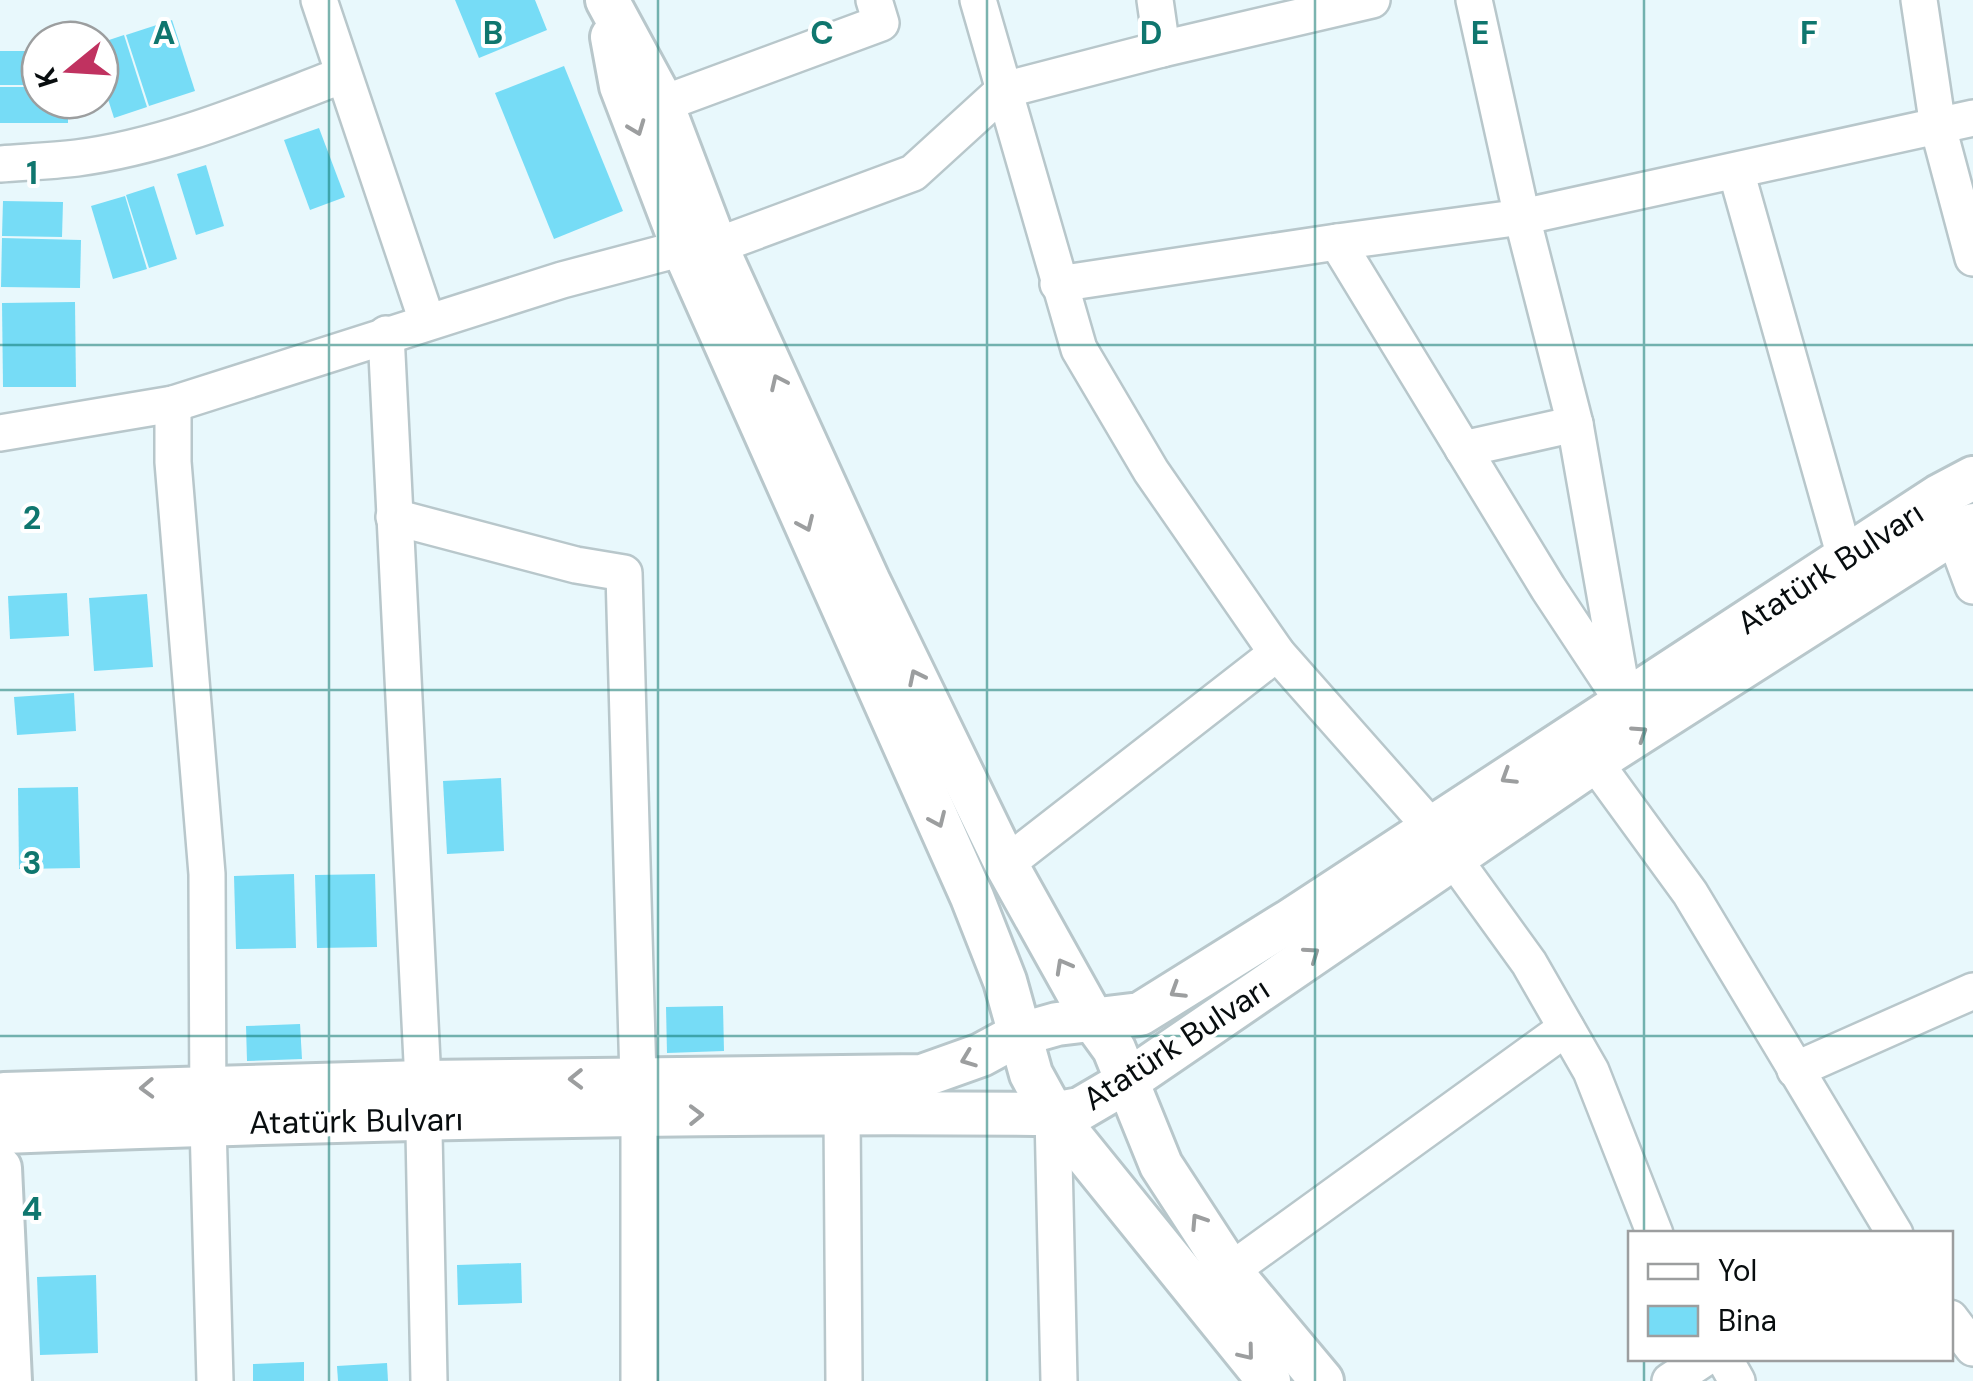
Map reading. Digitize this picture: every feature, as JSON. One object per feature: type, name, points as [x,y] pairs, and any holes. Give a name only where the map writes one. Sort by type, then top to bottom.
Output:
[{"type":"main road","points":[[606,0],[662,104],[699,247],[972,896],[1005,980],[1031,1074],[1052,1114],[1269,1381]]},
{"type":"main road","points":[[606,0],[621,86],[1006,864],[1114,1049],[1161,1165],[1230,1271],[1322,1381]]},
{"type":"main road","name":"Atatürk Bulvarı","points":[[1585,749],[1624,703],[1844,558],[1960,508]]},
{"type":"main road","name":"Atatürk Bulvarı","points":[[638,1097],[842,1114],[1052,1114],[1080,1109],[1126,1082],[1442,842],[1960,508]]},
{"type":"main road","name":"Atatürk Bulvarı","points":[[2,1124],[208,1105],[638,1097],[922,1076],[980,1055],[1018,1035],[1057,1024],[1140,1014],[1291,920],[1442,842]]},
{"type":"main road","points":[[2,1124],[10,1381]]},
{"type":"street","points":[[319,0],[427,321]]},
{"type":"street","points":[[662,104],[882,22],[874,0]]},
{"type":"street","points":[[978,0],[1079,348],[1133,440],[1278,653],[1442,842],[1528,963],[1591,1071],[1654,1231]]},
{"type":"street","points":[[1155,0],[1162,48]]},
{"type":"street","points":[[0,433],[173,404],[427,321],[699,247],[913,173],[1004,90],[1294,9],[1372,0]]},
{"type":"street","points":[[1474,0],[1522,217],[1575,424],[1624,703]]},
{"type":"street","points":[[1919,0],[1938,127],[1973,258]]},
{"type":"street","points":[[0,164],[80,158],[136,145],[219,121],[343,75]]},
{"type":"street","points":[[1058,284],[1522,217],[1973,118]]},
{"type":"street","points":[[1736,170],[1844,558]]},
{"type":"street","points":[[1337,242],[1548,588],[1624,703]]},
{"type":"street","points":[[386,334],[423,1101],[430,1381]]},
{"type":"street","points":[[173,404],[174,462],[208,874],[214,1381]]},
{"type":"street","points":[[1463,449],[1575,424]]},
{"type":"street","points":[[1960,508],[1973,586]]},
{"type":"street","points":[[394,517],[576,565],[624,573],[638,1097],[640,1381]]},
{"type":"street","points":[[1006,864],[1278,653]]},
{"type":"street","points":[[1585,749],[1690,893],[1893,1231]]},
{"type":"street","points":[[1795,1070],[1973,992]]},
{"type":"street","points":[[1230,1271],[1566,1028]]},
{"type":"street","points":[[842,1114],[844,1381]]},
{"type":"street","points":[[1052,1114],[1059,1381]]},
{"type":"street","points":[[1953,1322],[1973,1348]]},
{"type":"street","points":[[1670,1381],[1700,1361]]},
{"type":"building","points":[[455,0],[535,0],[547,30],[479,58]]},
{"type":"building","points":[[172,20],[195,91],[149,106],[126,35]]},
{"type":"building","points":[[124,35],[147,107],[120,116],[120,36]]},
{"type":"building","points":[[0,51],[20,51],[20,85],[0,85]]},
{"type":"building","points":[[564,66],[623,211],[554,239],[495,93]]},
{"type":"building","points":[[0,87],[20,87],[20,120],[68,120],[68,123],[0,123]]},
{"type":"building","points":[[319,128],[345,197],[310,210],[284,140]]},
{"type":"building","points":[[206,165],[224,226],[196,235],[177,174]]},
{"type":"building","points":[[154,186],[177,259],[149,268],[126,195]]},
{"type":"building","points":[[125,196],[147,269],[113,279],[91,206]]},
{"type":"building","points":[[3,201],[63,202],[62,237],[2,236]]},
{"type":"building","points":[[2,238],[81,240],[80,288],[1,287]]},
{"type":"building","points":[[75,302],[76,387],[3,387],[2,303]]},
{"type":"building","points":[[67,593],[69,636],[10,639],[8,596]]},
{"type":"building","points":[[147,594],[153,667],[94,671],[89,598]]},
{"type":"building","points":[[74,693],[76,731],[17,735],[14,697]]},
{"type":"building","points":[[501,778],[504,851],[447,854],[443,781]]},
{"type":"building","points":[[78,787],[80,868],[19,869],[18,788]]},
{"type":"building","points":[[294,874],[296,948],[236,949],[234,876]]},
{"type":"building","points":[[375,874],[377,947],[317,948],[315,875]]},
{"type":"building","points":[[723,1006],[724,1051],[667,1053],[666,1007]]},
{"type":"building","points":[[300,1024],[302,1059],[247,1061],[246,1026]]},
{"type":"building","points":[[521,1263],[522,1303],[458,1305],[457,1265]]},
{"type":"building","points":[[96,1275],[98,1353],[40,1355],[37,1277]]},
{"type":"building","points":[[304,1362],[304,1381],[253,1381],[253,1364]]},
{"type":"building","points":[[387,1363],[388,1381],[338,1381],[337,1366]]}]
